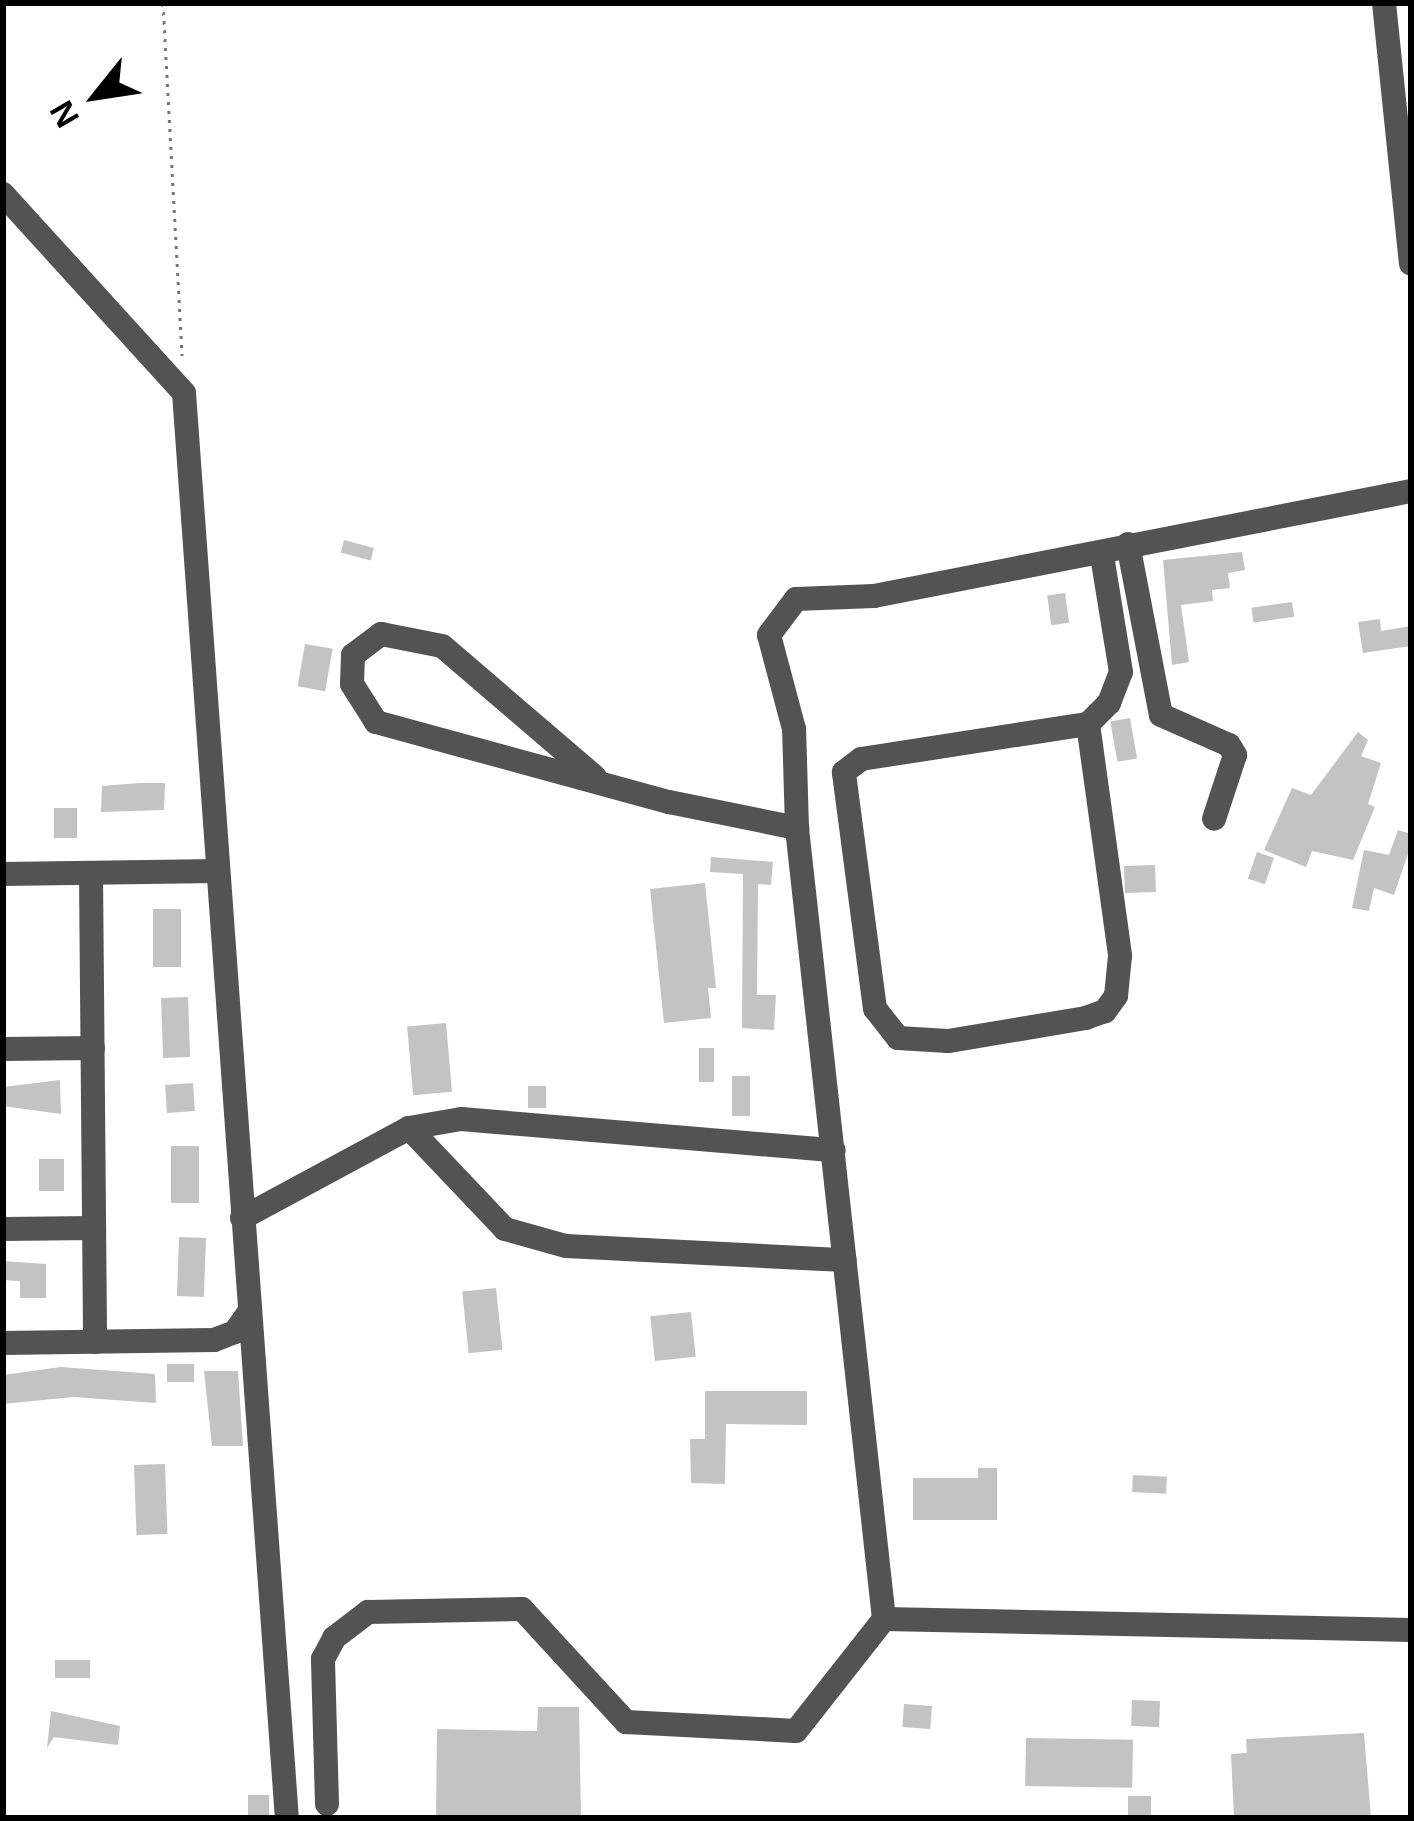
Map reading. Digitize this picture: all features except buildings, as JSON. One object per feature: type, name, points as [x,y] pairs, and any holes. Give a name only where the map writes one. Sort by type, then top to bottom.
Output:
[{"type":"street","points":[[1384,3],[1411,264]]},
{"type":"street","points":[[3,194],[184,393],[287,1818]]},
{"type":"street","points":[[327,1804],[323,1659],[334,1638],[368,1612],[522,1609],[626,1722],[796,1731],[884,1619],[797,828],[794,728],[769,634],[782,610],[796,599],[874,596],[1102,556],[1128,544],[1411,490]]},
{"type":"street","points":[[1128,544],[1161,715],[1228,745],[1235,755],[1214,819]]},
{"type":"street","points":[[1088,724],[1120,956],[1116,996],[1086,1018],[948,1040],[898,1038],[875,1010],[855,891],[847,765],[1088,724],[1109,703],[1121,672],[1102,556]]},
{"type":"street","points":[[595,777],[442,646],[381,634],[353,656],[352,684],[376,722],[595,777],[669,802],[797,828]]},
{"type":"street","points":[[3,874],[218,871]]},
{"type":"street","points":[[91,873],[95,1342]]},
{"type":"street","points":[[3,1049],[93,1048]]},
{"type":"street","points":[[242,1218],[409,1128],[461,1119],[574,1124],[834,1150]]},
{"type":"street","points":[[409,1128],[505,1229],[566,1246],[845,1261]]},
{"type":"street","points":[[3,1229],[94,1228]]},
{"type":"street","points":[[3,1343],[214,1340],[235,1332],[249,1312]]},
{"type":"street","points":[[884,1619],[1411,1630]]},
{"type":"path","points":[[164,3],[184,393]]}]
